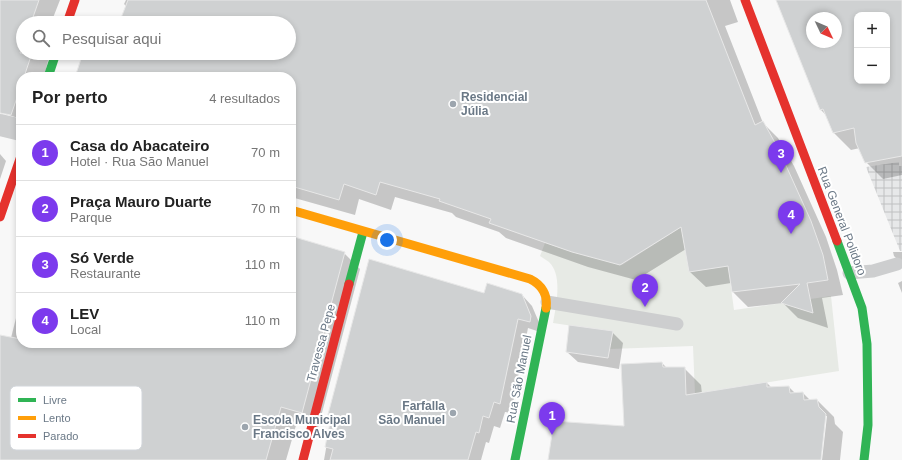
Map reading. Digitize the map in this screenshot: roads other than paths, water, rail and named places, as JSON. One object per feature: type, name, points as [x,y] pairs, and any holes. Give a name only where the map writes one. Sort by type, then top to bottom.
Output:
[{"type":"street","points":[[69,16],[75,0]]},
{"type":"street","name":"Rua General Polidoro","points":[[745,0],[862,308],[867,344],[868,425],[864,460]]},
{"type":"street","points":[[50,72],[54,60]]},
{"type":"street","points":[[0,125],[16,129]]},
{"type":"street","points":[[0,217],[16,171]]},
{"type":"street","points":[[296,212],[530,279],[538,282],[543,288],[546,294],[547,302]]},
{"type":"street","name":"Travessa Pepe","points":[[303,460],[363,232]]},
{"type":"street","name":"Rua São Manuel","points":[[515,460],[547,302]]},
{"type":"lane","points":[[848,273],[873,271],[897,264]]},
{"type":"lane","points":[[547,302],[677,324]]},
{"type":"place","name":"Residencial Júlia","points":[[453,104]]},
{"type":"place","name":"Só Verde","points":[[781,173]]},
{"type":"place","name":"LEV","points":[[791,234]]},
{"type":"place","name":"Praça Mauro Duarte","points":[[645,307]]},
{"type":"place","name":"Farfalla São Manuel","points":[[453,413]]},
{"type":"place","name":"Escola Municipal Francisco Alves","points":[[245,427]]},
{"type":"place","name":"Casa do Abacateiro","points":[[552,435]]}]
